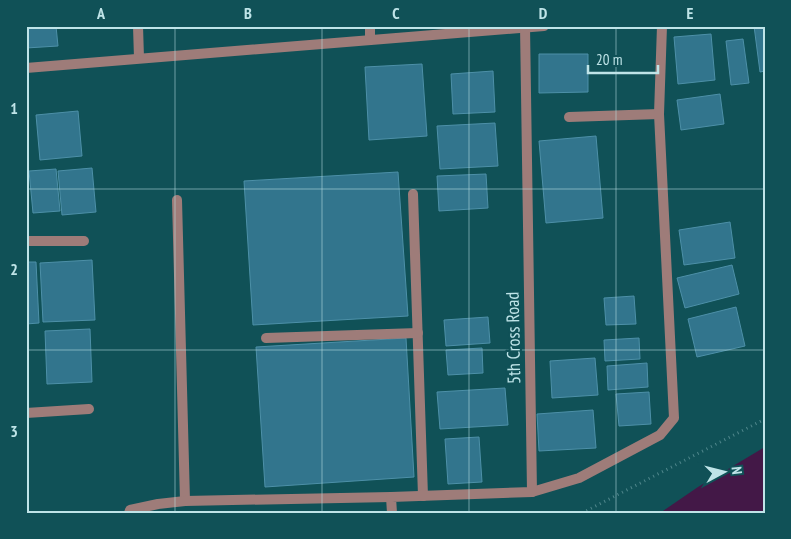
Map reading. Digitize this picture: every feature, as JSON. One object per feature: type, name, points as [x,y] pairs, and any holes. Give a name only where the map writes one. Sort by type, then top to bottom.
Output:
[{"type":"street","points":[[138,26],[139,58]]},
{"type":"street","points":[[370,26],[370,40]]},
{"type":"street","points":[[26,68],[544,26]]},
{"type":"street","points":[[129,513],[130,510],[158,504],[185,501],[532,492],[579,478],[660,435],[674,418],[659,114],[662,26]]},
{"type":"street","name":"5th Cross Road","points":[[525,27],[532,492]]},
{"type":"street","points":[[569,117],[659,114]]},
{"type":"street","points":[[413,194],[423,496]]},
{"type":"street","points":[[177,200],[185,501]]},
{"type":"street","points":[[26,241],[84,241]]},
{"type":"street","points":[[266,338],[418,333]]},
{"type":"street","points":[[26,413],[89,409]]},
{"type":"street","points":[[391,497],[392,513]]},
{"type":"path","points":[[582,513],[765,419]]},
{"type":"shaded area","points":[[765,447],[765,513],[660,513],[698,487]]},
{"type":"building","points":[[26,26],[56,26],[58,46],[26,48]]},
{"type":"building","points":[[754,26],[765,26],[765,71],[760,72]]},
{"type":"building","points":[[711,34],[715,80],[678,84],[674,37]]},
{"type":"building","points":[[743,39],[749,83],[731,85],[726,41]]},
{"type":"building","points":[[539,54],[588,54],[588,92],[539,93]]},
{"type":"building","points":[[422,64],[427,136],[369,140],[365,67]]},
{"type":"building","points":[[493,71],[495,112],[453,114],[451,74]]},
{"type":"building","points":[[720,94],[724,124],[681,130],[677,100]]},
{"type":"building","points":[[78,111],[82,156],[40,160],[36,115]]},
{"type":"building","points":[[495,123],[498,166],[440,169],[437,126]]},
{"type":"building","points":[[596,136],[603,218],[546,223],[539,141]]},
{"type":"building","points":[[92,168],[96,212],[62,215],[58,171]]},
{"type":"building","points":[[56,169],[60,211],[33,213],[29,171]]},
{"type":"building","points":[[398,172],[408,316],[253,325],[244,181]]},
{"type":"building","points":[[486,174],[488,208],[439,211],[437,176]]},
{"type":"building","points":[[730,222],[735,258],[684,265],[679,230]]},
{"type":"building","points":[[92,260],[95,320],[43,322],[40,263]]},
{"type":"building","points":[[26,262],[36,262],[39,323],[26,324]]},
{"type":"building","points":[[732,265],[739,294],[685,308],[677,278]]},
{"type":"building","points":[[634,296],[636,324],[606,325],[604,298]]},
{"type":"building","points":[[736,307],[745,346],[697,357],[688,319]]},
{"type":"building","points":[[488,317],[490,343],[446,346],[444,320]]},
{"type":"building","points":[[90,329],[92,382],[47,384],[45,331]]},
{"type":"building","points":[[406,338],[414,477],[265,487],[256,347]]},
{"type":"building","points":[[639,338],[640,359],[605,361],[604,340]]},
{"type":"building","points":[[482,348],[483,373],[448,375],[446,350]]},
{"type":"building","points":[[595,358],[598,395],[552,398],[550,361]]},
{"type":"building","points":[[647,363],[648,387],[608,390],[607,366]]},
{"type":"building","points":[[505,388],[508,425],[440,429],[437,392]]},
{"type":"building","points":[[649,392],[651,424],[619,426],[616,394]]},
{"type":"building","points":[[593,410],[596,448],[539,451],[537,414]]},
{"type":"building","points":[[479,437],[482,482],[448,484],[445,439]]}]
